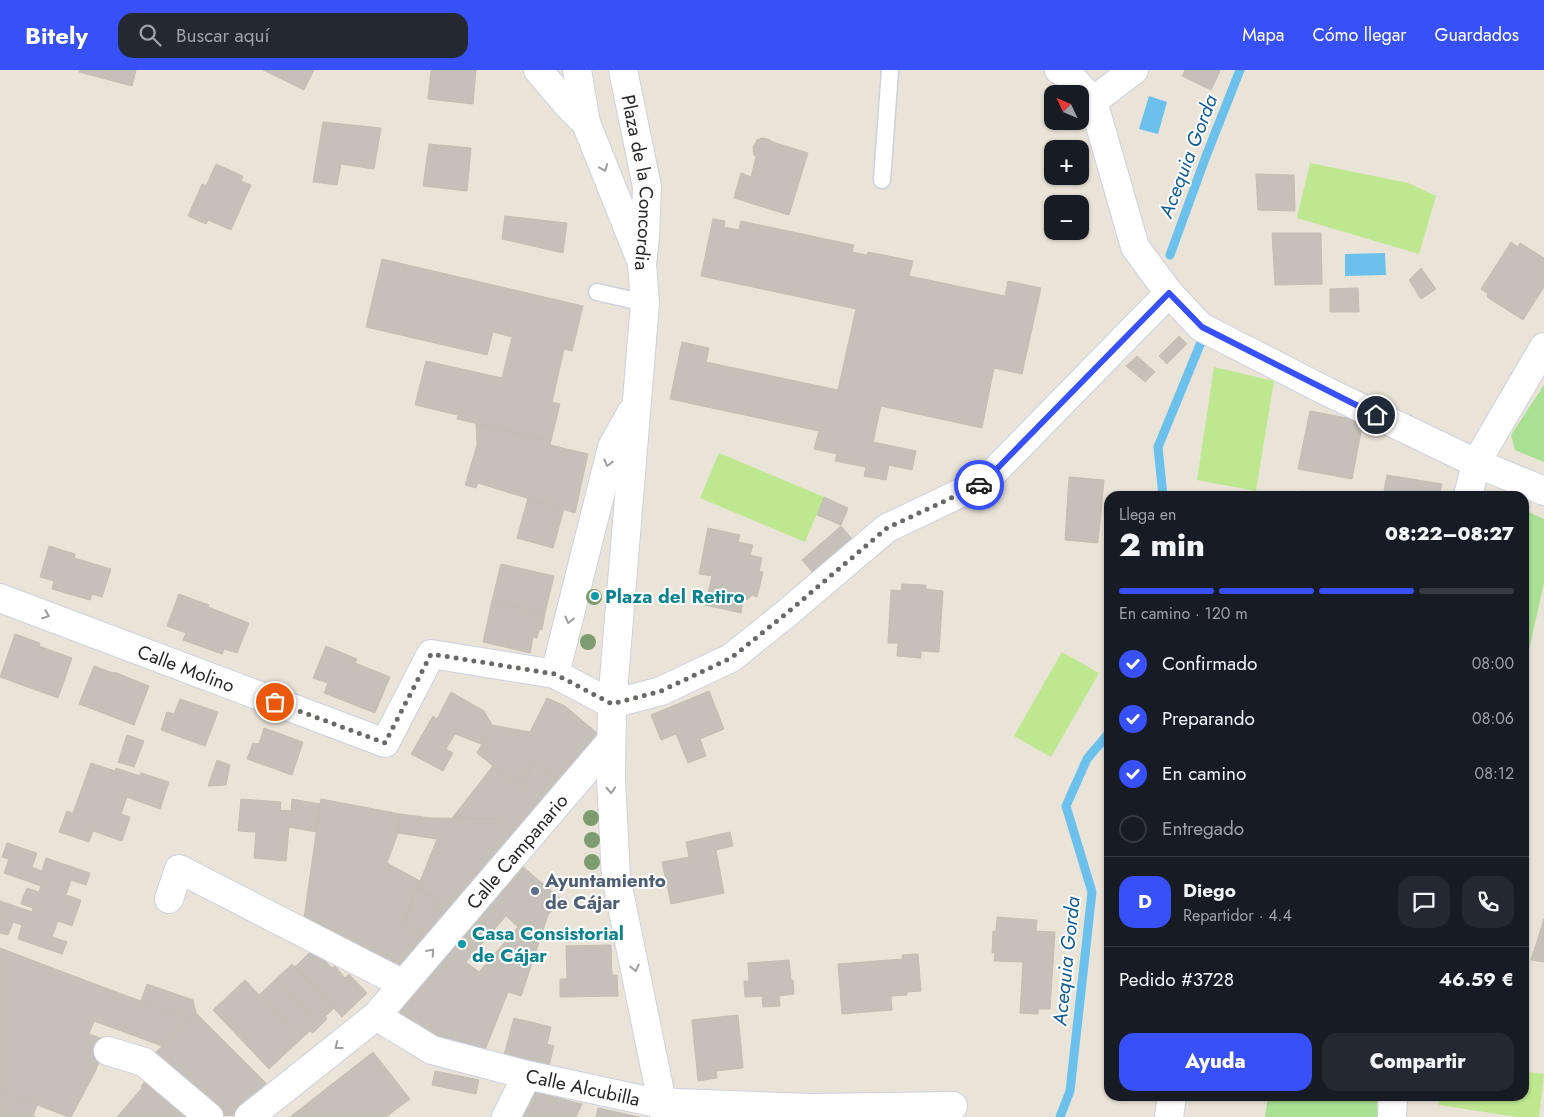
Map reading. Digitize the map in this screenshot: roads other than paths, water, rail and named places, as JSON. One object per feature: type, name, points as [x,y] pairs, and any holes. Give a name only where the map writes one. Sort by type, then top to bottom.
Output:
[{"type":"street","name":"Plaza de la Concordia","points":[[538,70],[586,123]]},
{"type":"street","name":"Plaza de la Concordia","points":[[577,70],[586,123],[642,264]]},
{"type":"street","name":"Plaza de la Concordia","points":[[623,70],[647,187],[642,264]]},
{"type":"street","points":[[638,70],[647,187]]},
{"type":"street","points":[[1059,70],[1069,75],[1093,101],[1135,247],[1169,293],[1202,327],[1326,391],[1476,463],[1544,491]]},
{"type":"street","points":[[1093,101],[1134,70]]},
{"type":"street","points":[[642,264],[645,303],[612,704],[611,779],[616,877],[664,1109]]},
{"type":"street","points":[[636,403],[612,447],[555,674],[612,704],[661,691],[731,658],[887,528],[984,482],[1169,293]]},
{"type":"street","points":[[1469,491],[1476,463],[1544,347]]},
{"type":"street","name":"Calle Molino","points":[[0,598],[385,743],[431,654],[555,674]]},
{"type":"street","name":"Calle Campanario","points":[[249,1117],[376,1016],[611,741]]},
{"type":"street","points":[[169,899],[179,869],[403,984]]},
{"type":"street","name":"Calle Alcubilla","points":[[376,1016],[432,1050],[527,1076],[652,1102],[664,1109],[953,1106]]},
{"type":"street","points":[[108,1051],[144,1062],[209,1117]]},
{"type":"street","points":[[506,1117],[527,1076]]},
{"type":"street","points":[[1169,1117],[1171,1101]]},
{"type":"street","points":[[1392,1117],[1393,1101]]},
{"type":"lane","points":[[882,180],[890,70]]},
{"type":"lane","points":[[597,292],[645,303]]},
{"type":"water","points":[[1149,96],[1167,102],[1158,134],[1139,129]]},
{"type":"water","points":[[1385,253],[1386,275],[1345,276],[1345,254]]},
{"type":"waterway","name":"Acequia Gorda","points":[[1170,255],[1240,70]]},
{"type":"waterway","name":"Acequia Gorda","points":[[1162,491],[1158,447],[1204,335]]},
{"type":"waterway","name":"Acequia Gorda","points":[[1060,1117],[1070,1091],[1092,892],[1066,806],[1087,759],[1104,739]]},
{"type":"place","name":"Plaza del Retiro","points":[[595,596]]},
{"type":"place","name":"Ayuntamiento de Cájar","points":[[535,891]]},
{"type":"place","name":"Casa Consistorial de Cájar","points":[[462,944]]}]
